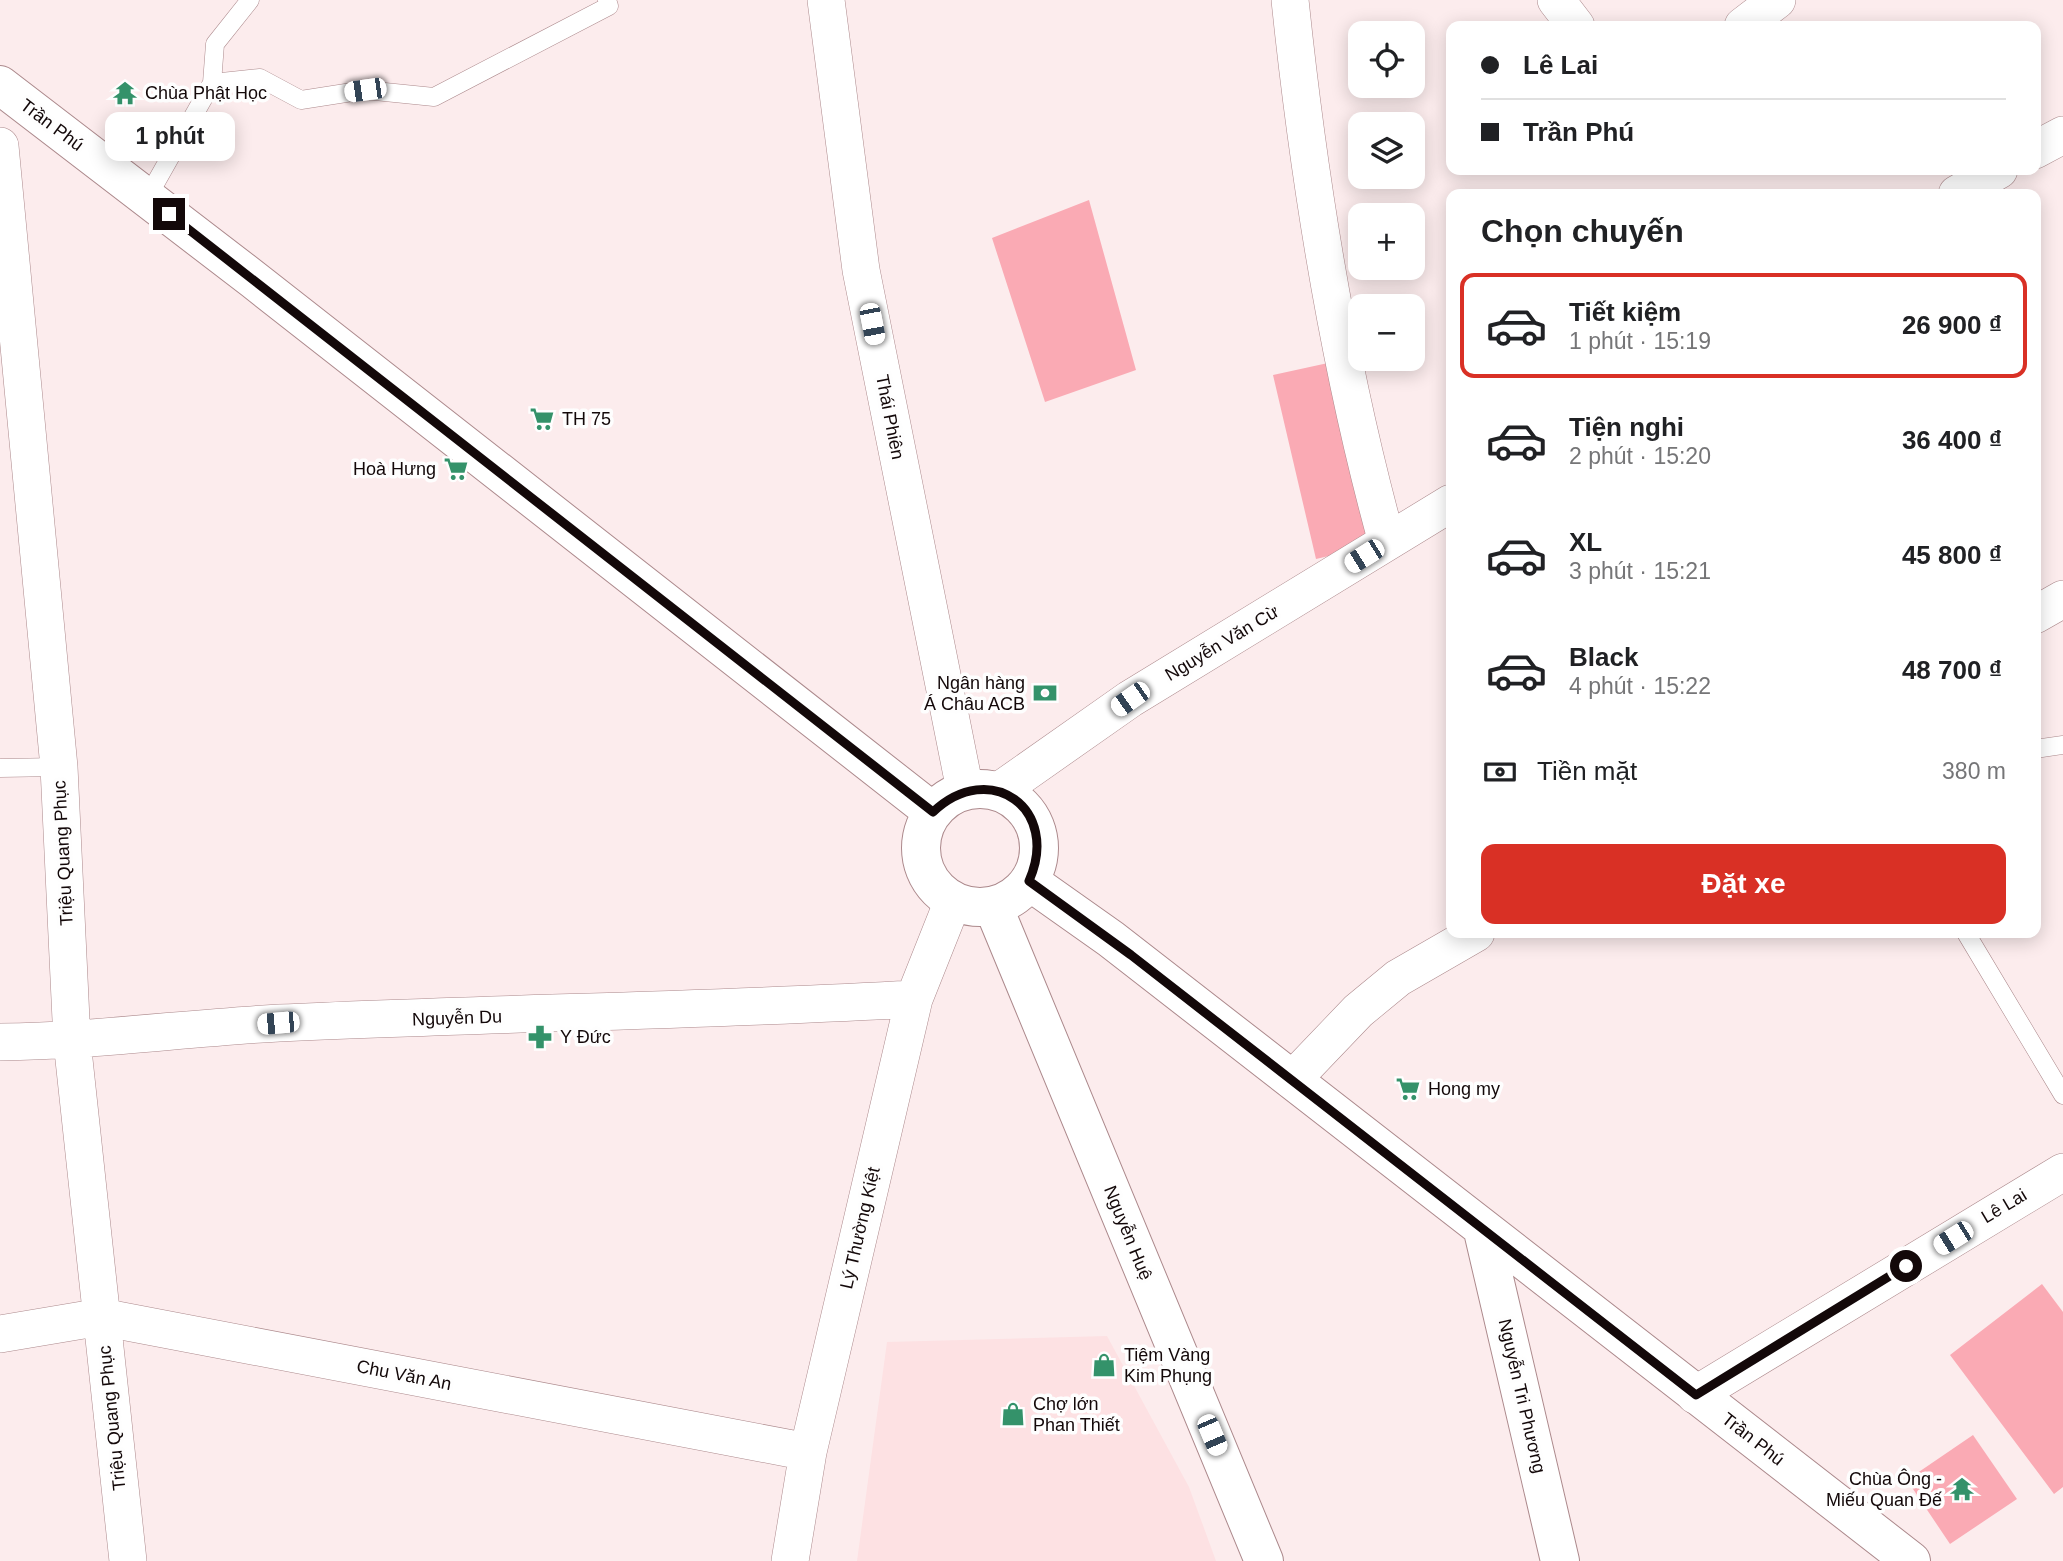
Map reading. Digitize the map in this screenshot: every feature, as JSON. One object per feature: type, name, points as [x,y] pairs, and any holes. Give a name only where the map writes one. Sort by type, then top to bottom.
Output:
[{"type":"main road","name":"Trần Phú","points":[[0,85],[933,812]]},
{"type":"main road","points":[[982,790],[1016,800],[1028,812],[1037,828],[1038,855],[1029,881],[1007,901],[979,907],[953,901],[936,888],[925,871],[920,851],[923,830],[933,812],[947,798],[982,790]]},
{"type":"main road","name":"Trần Phú","points":[[1029,881],[1111,939],[1905,1559]]},
{"type":"main road","name":"Nguyễn Huệ","points":[[993,906],[1264,1561]]},
{"type":"main road","name":"Nguyễn Tri Phương","points":[[1483,1231],[1560,1561]]},
{"type":"street","name":"Thái Phiên","points":[[826,0],[861,270],[982,790]]},
{"type":"street","points":[[1290,0],[1312,187],[1341,346],[1387,542]]},
{"type":"street","points":[[1556,0],[1572,21]]},
{"type":"street","points":[[1750,21],[1777,0]]},
{"type":"street","points":[[2041,147],[2063,135]]},
{"type":"street","name":"Triệu Quang Phục","points":[[0,146],[59,767],[72,1041],[128,1561]]},
{"type":"street","points":[[1966,189],[1991,175]]},
{"type":"street","name":"Nguyễn Văn Cừ","points":[[982,790],[1446,506]]},
{"type":"street","points":[[2041,612],[2063,599]]},
{"type":"street","name":"Lý Thường Kiệt","points":[[790,1561],[808,1452],[914,999],[953,901]]},
{"type":"street","points":[[1292,1080],[1358,1011],[1388,986],[1468,938]]},
{"type":"street","name":"Nguyễn Du","points":[[0,1042],[72,1041],[278,1023],[613,1014],[914,999]]},
{"type":"street","name":"Lê Lai","points":[[1696,1395],[2063,1172]]},
{"type":"street","name":"Chu Văn An","points":[[0,1334],[101,1317],[808,1452]]},
{"type":"lane","points":[[147,198],[212,83],[215,44],[250,0]]},
{"type":"lane","points":[[212,83],[260,78],[301,100],[365,90],[434,97],[609,6],[607,0]]},
{"type":"lane","points":[[2041,748],[2063,745]]},
{"type":"lane","points":[[0,768],[59,767]]},
{"type":"lane","points":[[1969,938],[2063,1095]]},
{"type":"shaded area","name":"Chợ lớn Phan Thiết","points":[[1107,1336],[1189,1487],[1216,1561],[857,1561],[887,1342]]},
{"type":"building","points":[[1089,200],[1136,370],[1045,402],[992,238]]},
{"type":"building","points":[[1328,363],[1371,546],[1316,559],[1273,375]]},
{"type":"building","points":[[2042,1284],[2063,1312],[2063,1487],[2054,1494],[1950,1355]]},
{"type":"building","name":"Chùa Ông - Miếu Quan Đế","points":[[1973,1435],[2017,1499],[1950,1544],[1907,1480]]},
{"type":"place","name":"Chùa Phật Học","points":[[125,93]]},
{"type":"place","name":"TH 75","points":[[542,419]]},
{"type":"place","name":"Hoà Hưng","points":[[456,469]]},
{"type":"place","name":"Ngân hàng Á Châu ACB","points":[[1045,693]]},
{"type":"place","name":"Y Đức","points":[[540,1037]]},
{"type":"place","name":"Hong my","points":[[1408,1089]]},
{"type":"place","name":"Tiệm Vàng Kim Phụng","points":[[1104,1365]]},
{"type":"place","name":"Chợ lớn Phan Thiết","points":[[1013,1414]]},
{"type":"place","name":"Chùa Ông - Miếu Quan Đế","points":[[1962,1489]]},
{"type":"route","points":[[169,214],[933,812],[947,798],[965,790],[983,788],[999,791],[1016,800],[1028,812],[1037,828],[1037,864],[1029,881],[1111,939],[1696,1395],[1906,1266]]}]
